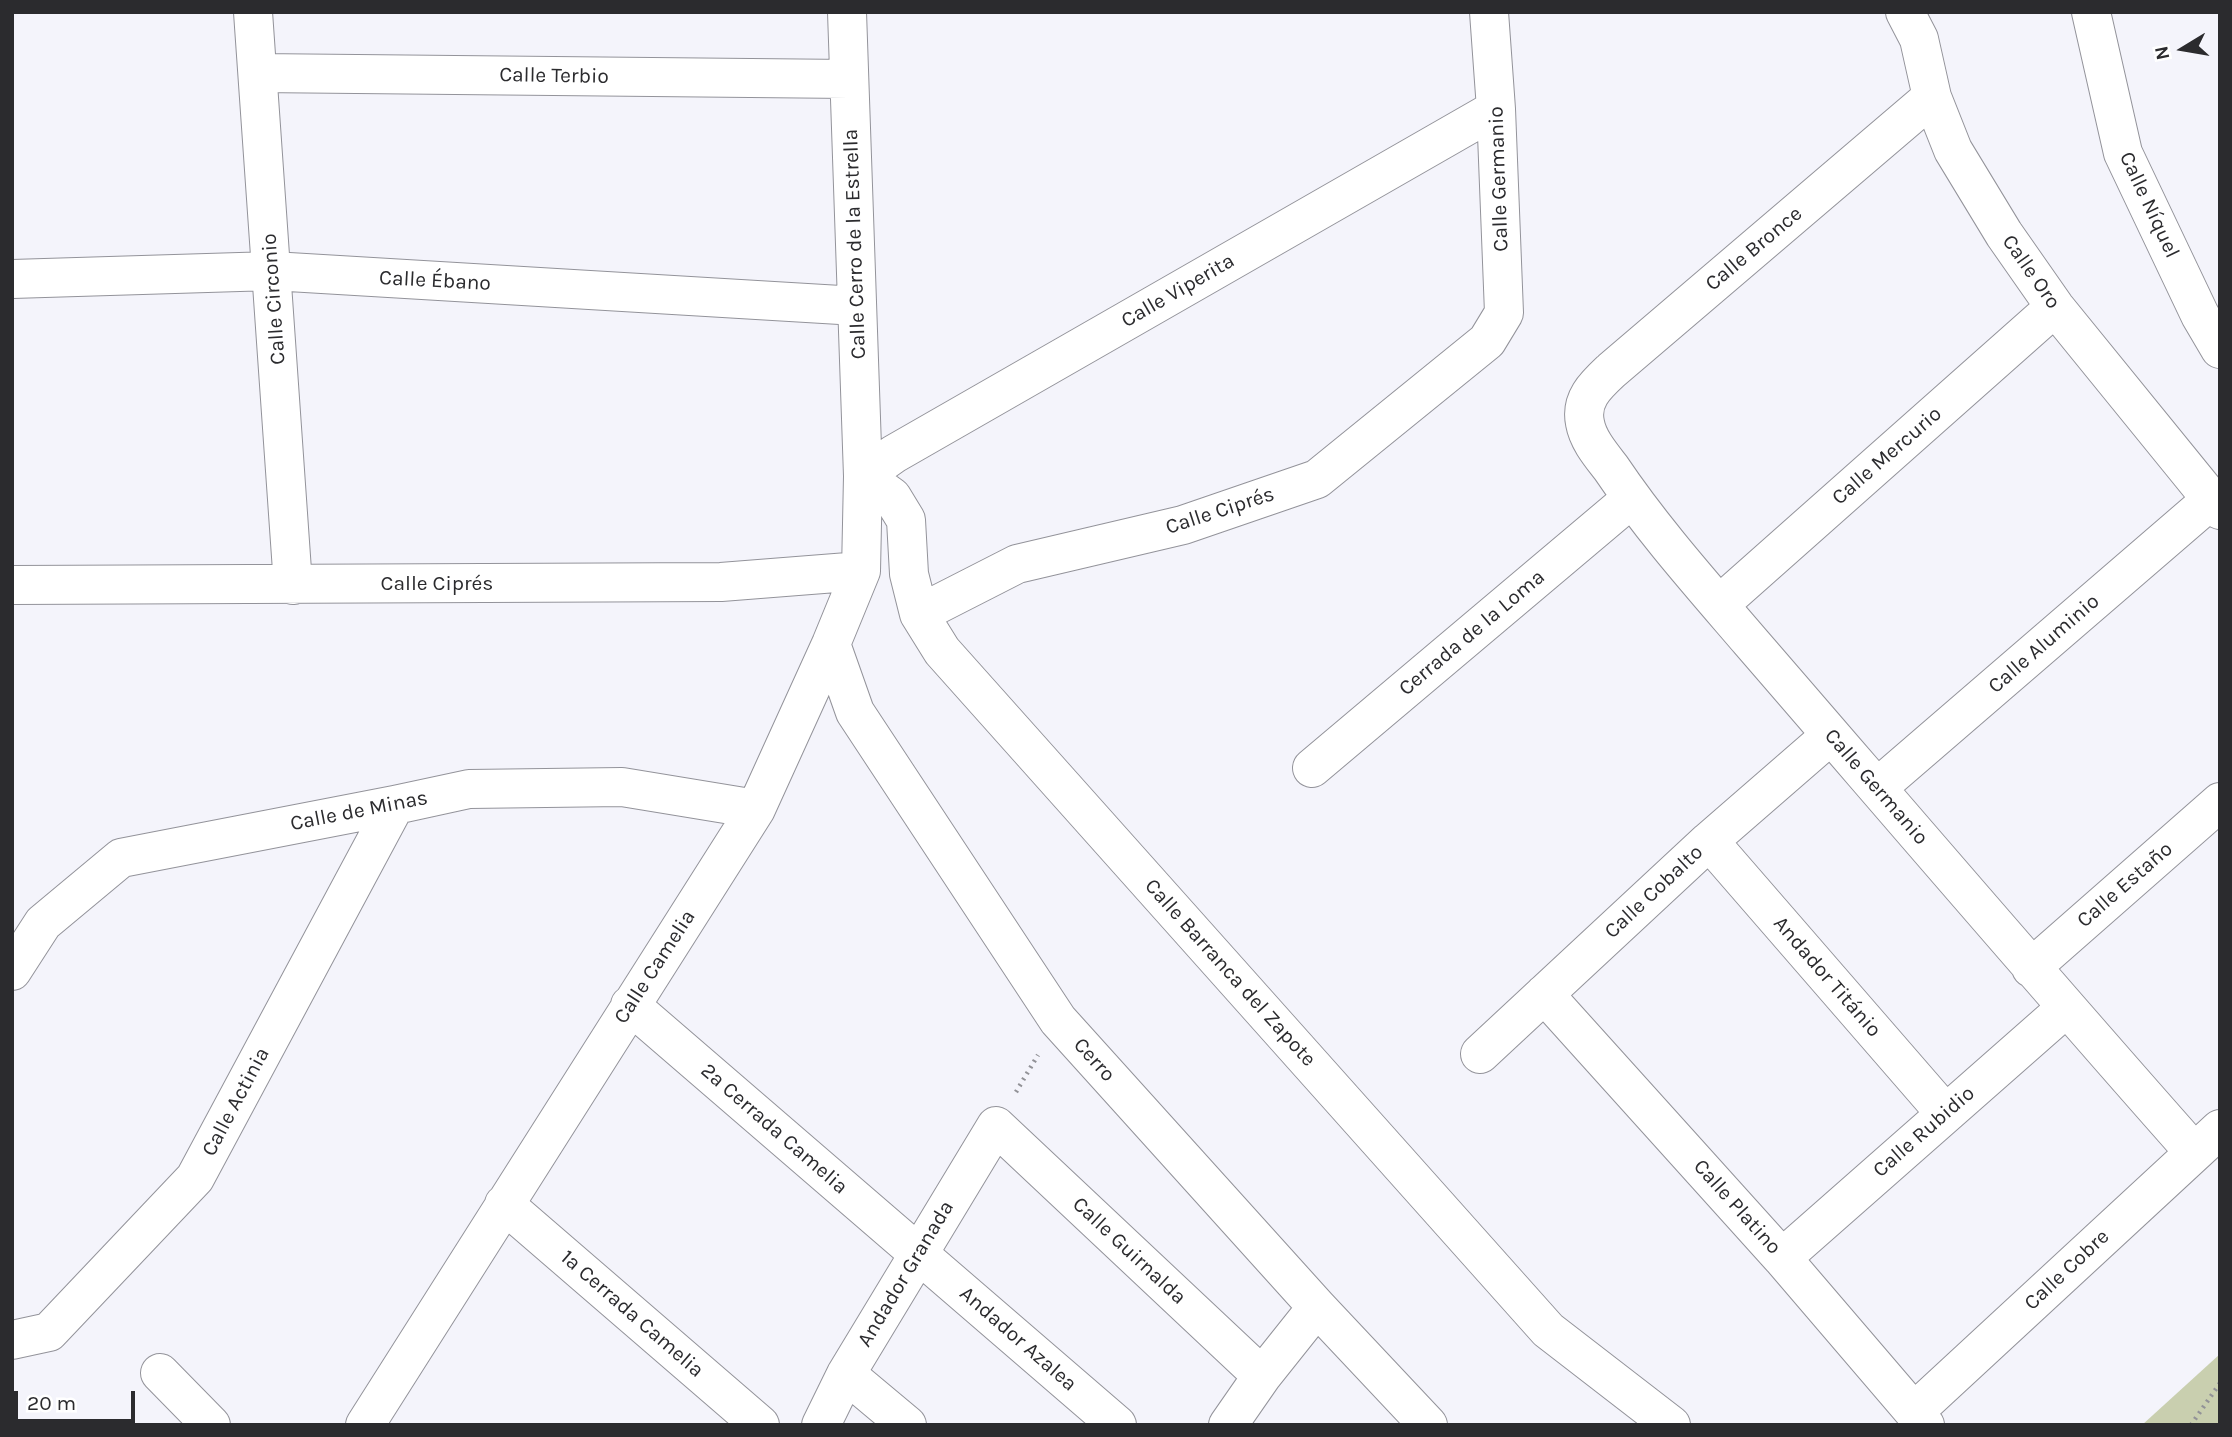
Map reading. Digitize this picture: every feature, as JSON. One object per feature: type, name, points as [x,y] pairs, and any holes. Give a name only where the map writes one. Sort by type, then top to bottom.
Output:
[{"type":"street","name":"Calle Circonio","points":[[253,12],[293,585]]},
{"type":"street","name":"Calle Cerro de la Estrella","points":[[846,12],[863,476]]},
{"type":"street","name":"Calle Germanio","points":[[1487,341],[1504,313],[1496,109],[1489,12]]},
{"type":"street","name":"Calle Oro","points":[[1905,12],[1919,39],[1932,97],[1953,150],[2004,234],[2055,307],[2215,505]]},
{"type":"street","name":"Calle Níquel","points":[[2091,12],[2123,153],[2200,315],[2220,349]]},
{"type":"street","name":"Calle Terbio","points":[[258,73],[849,79]]},
{"type":"street","name":"Calle Bronce","points":[[1583,407],[1592,389],[1612,370],[1932,97]]},
{"type":"street","name":"Calle Viperita","points":[[863,476],[894,454],[1496,109]]},
{"type":"street","name":"Calle Ébano","points":[[12,279],[272,271],[857,306]]},
{"type":"street","name":"Calle Mercurio","points":[[1719,605],[2055,307]]},
{"type":"street","name":"Calle Ciprés","points":[[919,614],[1017,564],[1183,525],[1317,479],[1487,341]]},
{"type":"street","name":"Calle Germanio","points":[[1583,407],[1585,425],[1592,442],[1631,499],[1719,605],[2066,1008],[2207,1140]]},
{"type":"street","name":"Calle Camelia","points":[[373,1422],[504,1204],[756,809],[861,571],[863,476]]},
{"type":"street","name":"Calle Barranca del Zapote","points":[[863,476],[892,497],[906,520],[909,573],[919,614],[942,651],[1548,1330],[1671,1425]]},
{"type":"street","name":"Cerrada de la Loma","points":[[1312,768],[1631,499]]},
{"type":"street","name":"Calle Aluminio","points":[[1877,788],[2215,505]]},
{"type":"street","name":"Calle Ciprés","points":[[12,585],[721,582],[861,571]]},
{"type":"street","name":"Cerro","points":[[831,644],[855,712],[1058,1020],[1317,1307],[1428,1425]]},
{"type":"street","name":"Calle Cobalto","points":[[1480,1054],[1709,841],[1831,735]]},
{"type":"street","name":"Calle de Minas","points":[[12,971],[43,923],[121,858],[469,789],[622,787],[756,809]]},
{"type":"street","name":"Calle Estaño","points":[[2031,968],[2220,802]]},
{"type":"street","name":"Calle Actinia","points":[[12,1340],[49,1332],[195,1178],[394,805]]},
{"type":"street","name":"Andador Titánio","points":[[1709,841],[1945,1113]]},
{"type":"street","name":"Calle Platino","points":[[1544,994],[1782,1258],[1919,1418]]},
{"type":"street","name":"2ª Cerrada Camelia","points":[[630,1005],[919,1253]]},
{"type":"street","name":"Calle Rubidio","points":[[1782,1258],[2066,1008]]},
{"type":"street","name":"Andador Granada","points":[[821,1425],[846,1374],[996,1126]]},
{"type":"street","name":"Calle Guirnalda","points":[[996,1126],[1262,1376]]},
{"type":"street","name":"Calle Cobre","points":[[1919,1418],[2207,1140]]},
{"type":"street","name":"1ª Cerrada Camelia","points":[[504,1204],[760,1425]]},
{"type":"street","name":"Andador Azalea","points":[[919,1253],[1117,1425]]},
{"type":"street","points":[[1228,1425],[1262,1376],[1317,1307]]},
{"type":"street","points":[[159,1373],[211,1425]]},
{"type":"street","points":[[846,1374],[907,1425]]},
{"type":"path","points":[[2191,1425],[2220,1383]]},
{"type":"green space","points":[[2220,1354],[2220,1425],[2142,1425]]}]
